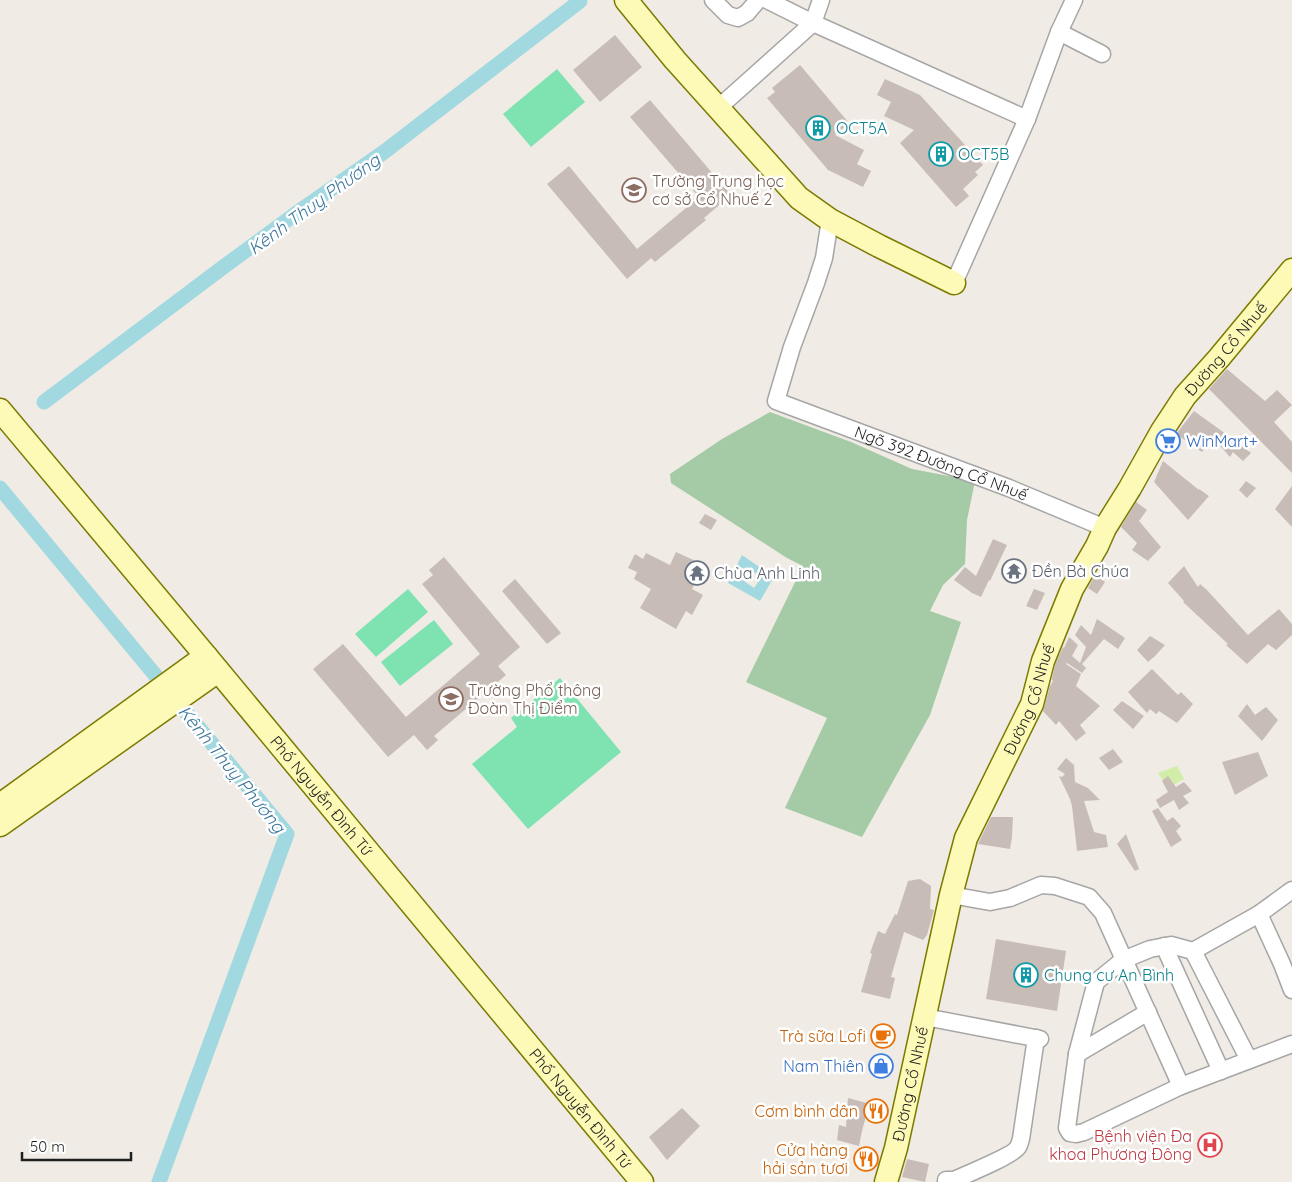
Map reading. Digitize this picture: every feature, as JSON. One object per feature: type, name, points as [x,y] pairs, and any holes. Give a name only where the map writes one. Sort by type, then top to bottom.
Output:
[{"type":"street","points":[[713,0],[728,15],[738,18],[747,13],[758,0]]},
{"type":"street","points":[[767,0],[813,23],[1027,120]]},
{"type":"street","points":[[717,108],[813,23],[821,0]]},
{"type":"street","points":[[636,4],[675,60],[799,198],[830,220],[954,283],[1027,120],[1059,32],[1074,0]]},
{"type":"street","points":[[1059,32],[1102,54]]},
{"type":"street","name":"Ngõ 392 Đường Cổ Nhuế","points":[[830,220],[824,258],[792,347],[776,402],[1009,488],[1105,528]]},
{"type":"street","name":"Đường Cổ Nhuế","points":[[886,1182],[896,1148],[951,895],[966,838],[1032,704],[1043,661],[1072,589],[1097,546],[1105,528],[1162,431],[1185,396],[1292,270]]},
{"type":"street","name":"Phố Nguyễn Đình Tứ","points":[[0,410],[642,1182]]},
{"type":"street","points":[[0,826],[212,663]]},
{"type":"street","points":[[0,805],[154,706]]},
{"type":"street","points":[[951,895],[990,902],[1010,898],[1041,885],[1055,886],[1089,897],[1103,913],[1181,1086]]},
{"type":"street","points":[[1292,890],[1259,914],[1193,951],[1171,945],[1150,949],[1123,960],[1096,982],[1077,1054],[1068,1128],[1070,1133],[1084,1132],[1181,1086],[1292,1044]]},
{"type":"street","points":[[1259,914],[1287,962],[1292,990]]},
{"type":"street","points":[[1164,946],[1221,1071]]},
{"type":"street","points":[[1193,951],[1249,1060]]},
{"type":"street","points":[[1077,1054],[1148,1012]]},
{"type":"street","points":[[925,1016],[1038,1038],[1018,1147],[1013,1152],[996,1161],[954,1180],[946,1180]]},
{"type":"green space","points":[[557,69],[585,102],[531,147],[503,114]]},
{"type":"green space","points":[[770,412],[851,442],[912,469],[975,481],[967,520],[965,564],[943,585],[930,611],[961,622],[930,715],[862,837],[785,808],[827,718],[746,682],[803,566],[787,558],[671,483],[670,474],[722,439]]},
{"type":"green space","points":[[408,589],[428,612],[376,657],[355,634]]},
{"type":"green space","points":[[434,620],[453,644],[400,686],[381,662]]},
{"type":"green space","points":[[560,678],[621,752],[528,829],[472,764],[517,727],[511,718]]},
{"type":"green space","points":[[1177,766],[1184,779],[1168,788],[1158,773]]},
{"type":"water","points":[[742,555],[774,577],[760,601],[728,583]],"holes":[[[749,569],[760,576],[754,588],[741,579]]]},
{"type":"building","points":[[615,35],[642,67],[600,102],[573,70]]},
{"type":"building","name":"OCT5A","points":[[800,65],[849,123],[835,135],[864,150],[857,164],[871,171],[863,187],[828,170],[767,98],[775,92],[772,88]]},
{"type":"building","name":"OCT5B","points":[[885,79],[920,95],[983,165],[975,172],[978,175],[963,189],[969,196],[956,207],[900,143],[914,130],[884,116],[891,102],[877,95]]},
{"type":"building","points":[[650,100],[731,195],[704,218],[706,220],[655,262],[651,258],[627,279],[547,184],[569,166],[637,249],[699,197],[630,117]]},
{"type":"building","points":[[1227,369],[1265,401],[1277,390],[1292,405],[1274,422],[1292,442],[1292,473],[1209,389]]},
{"type":"building","points":[[1194,411],[1251,453],[1243,461],[1233,452],[1230,457],[1213,438],[1202,452],[1176,434]]},
{"type":"building","points":[[1163,461],[1209,496],[1188,520],[1154,482]]},
{"type":"building","points":[[1246,481],[1256,488],[1247,498],[1239,490]]},
{"type":"building","points":[[1292,486],[1292,527],[1275,509]]},
{"type":"building","points":[[1136,502],[1147,510],[1139,521],[1161,547],[1148,561],[1132,550],[1137,543],[1121,527]]},
{"type":"building","points":[[705,514],[717,520],[711,530],[699,523]]},
{"type":"building","points":[[993,539],[1007,545],[981,597],[954,580],[965,567],[976,576]]},
{"type":"building","points":[[676,552],[704,565],[692,589],[703,595],[692,615],[686,611],[676,629],[640,608],[651,589],[634,579],[637,572],[628,568],[635,554],[643,559],[646,553],[670,565]]},
{"type":"building","points":[[444,557],[520,647],[498,666],[506,675],[434,736],[438,740],[427,750],[414,735],[388,757],[313,669],[343,644],[406,717],[480,654],[422,584],[433,575],[429,570]]},
{"type":"building","points":[[1184,566],[1198,587],[1200,584],[1207,590],[1248,635],[1279,609],[1292,624],[1292,635],[1276,650],[1268,644],[1247,664],[1183,602],[1168,583]]},
{"type":"building","points":[[1095,575],[1105,582],[1097,594],[1088,588]]},
{"type":"building","points":[[515,579],[561,633],[547,644],[502,591]]},
{"type":"building","points":[[1034,589],[1045,593],[1037,610],[1026,606]]},
{"type":"building","points":[[1097,619],[1125,638],[1118,649],[1104,639],[1082,664],[1086,668],[1082,673],[1066,664],[1081,674],[1076,686],[1100,706],[1080,725],[1086,733],[1076,741],[1059,721],[1056,725],[1043,711],[1053,681],[1055,665],[1063,647],[1069,637],[1078,645],[1072,656],[1080,663],[1086,647],[1075,635],[1081,625],[1091,635]]},
{"type":"building","points":[[1150,636],[1165,645],[1148,662],[1137,650]]},
{"type":"building","points":[[1152,669],[1178,695],[1181,692],[1193,704],[1177,723],[1159,711],[1156,714],[1150,709],[1147,713],[1128,692]]},
{"type":"building","points":[[1122,701],[1144,716],[1133,729],[1113,710]]},
{"type":"building","points":[[1247,704],[1255,715],[1266,707],[1278,720],[1262,741],[1238,716]]},
{"type":"building","points":[[1113,749],[1123,762],[1109,770],[1099,758]]},
{"type":"building","points":[[1258,752],[1268,776],[1235,795],[1222,762]]},
{"type":"building","points":[[1066,758],[1074,765],[1075,782],[1088,788],[1100,800],[1084,801],[1094,832],[1106,835],[1108,847],[1077,851],[1072,806],[1059,776],[1062,777],[1065,774],[1057,769]]},
{"type":"building","points":[[1168,776],[1176,787],[1184,782],[1192,791],[1183,796],[1189,803],[1179,810],[1174,800],[1160,808],[1156,800],[1168,792],[1162,781]]},
{"type":"building","points":[[1158,808],[1167,821],[1173,817],[1181,826],[1176,831],[1182,840],[1171,847],[1152,811]]},
{"type":"building","points":[[991,817],[1013,817],[1010,849],[978,844]]},
{"type":"building","points":[[1126,834],[1139,869],[1135,871],[1117,844]]},
{"type":"building","points":[[920,879],[931,886],[930,909],[934,910],[927,935],[923,940],[904,932],[891,977],[895,978],[890,999],[861,992],[872,954],[870,953],[878,931],[885,934],[895,914],[897,915],[908,881]]},
{"type":"building","name":"Chung cư An Bình","points":[[996,939],[1066,951],[1057,1011],[986,999]]},
{"type":"building","points":[[848,1098],[867,1103],[859,1146],[837,1140],[839,1125],[846,1127]]},
{"type":"building","points":[[682,1108],[700,1126],[667,1160],[649,1137]]},
{"type":"building","points":[[907,1159],[929,1164],[925,1182],[902,1177]]},
{"type":"waterway","name":"Kênh Thuỵ Phương","points":[[44,402],[294,215],[384,152],[580,1]]},
{"type":"waterway","name":"Kênh Thuỵ Phương","points":[[0,488],[287,834],[159,1182]]},
{"type":"place","name":"OCT5A","points":[[818,128]]},
{"type":"place","name":"OCT5B","points":[[941,154]]},
{"type":"place","name":"Trường Trung học cơ sở Cổ Nhuế 2","points":[[634,190]]},
{"type":"place","name":"WinMart+","points":[[1168,441]]},
{"type":"place","name":"Đền Bà Chúa","points":[[1014,571]]},
{"type":"place","name":"Chùa Anh Linh","points":[[697,573]]},
{"type":"place","name":"Trường Phổ thông Đoàn Thị Điểm","points":[[451,699]]},
{"type":"place","name":"Chung cư An Bình","points":[[1026,975]]},
{"type":"place","name":"Trà sữa Lofi","points":[[883,1036]]},
{"type":"place","name":"Nam Thiên","points":[[881,1066]]},
{"type":"place","name":"Cơm bình dân","points":[[876,1111]]},
{"type":"place","name":"Bệnh viện Đa khoa Phương Đông","points":[[1210,1145]]},
{"type":"place","name":"Cửa hàng hải sản tươi","points":[[866,1159]]}]
